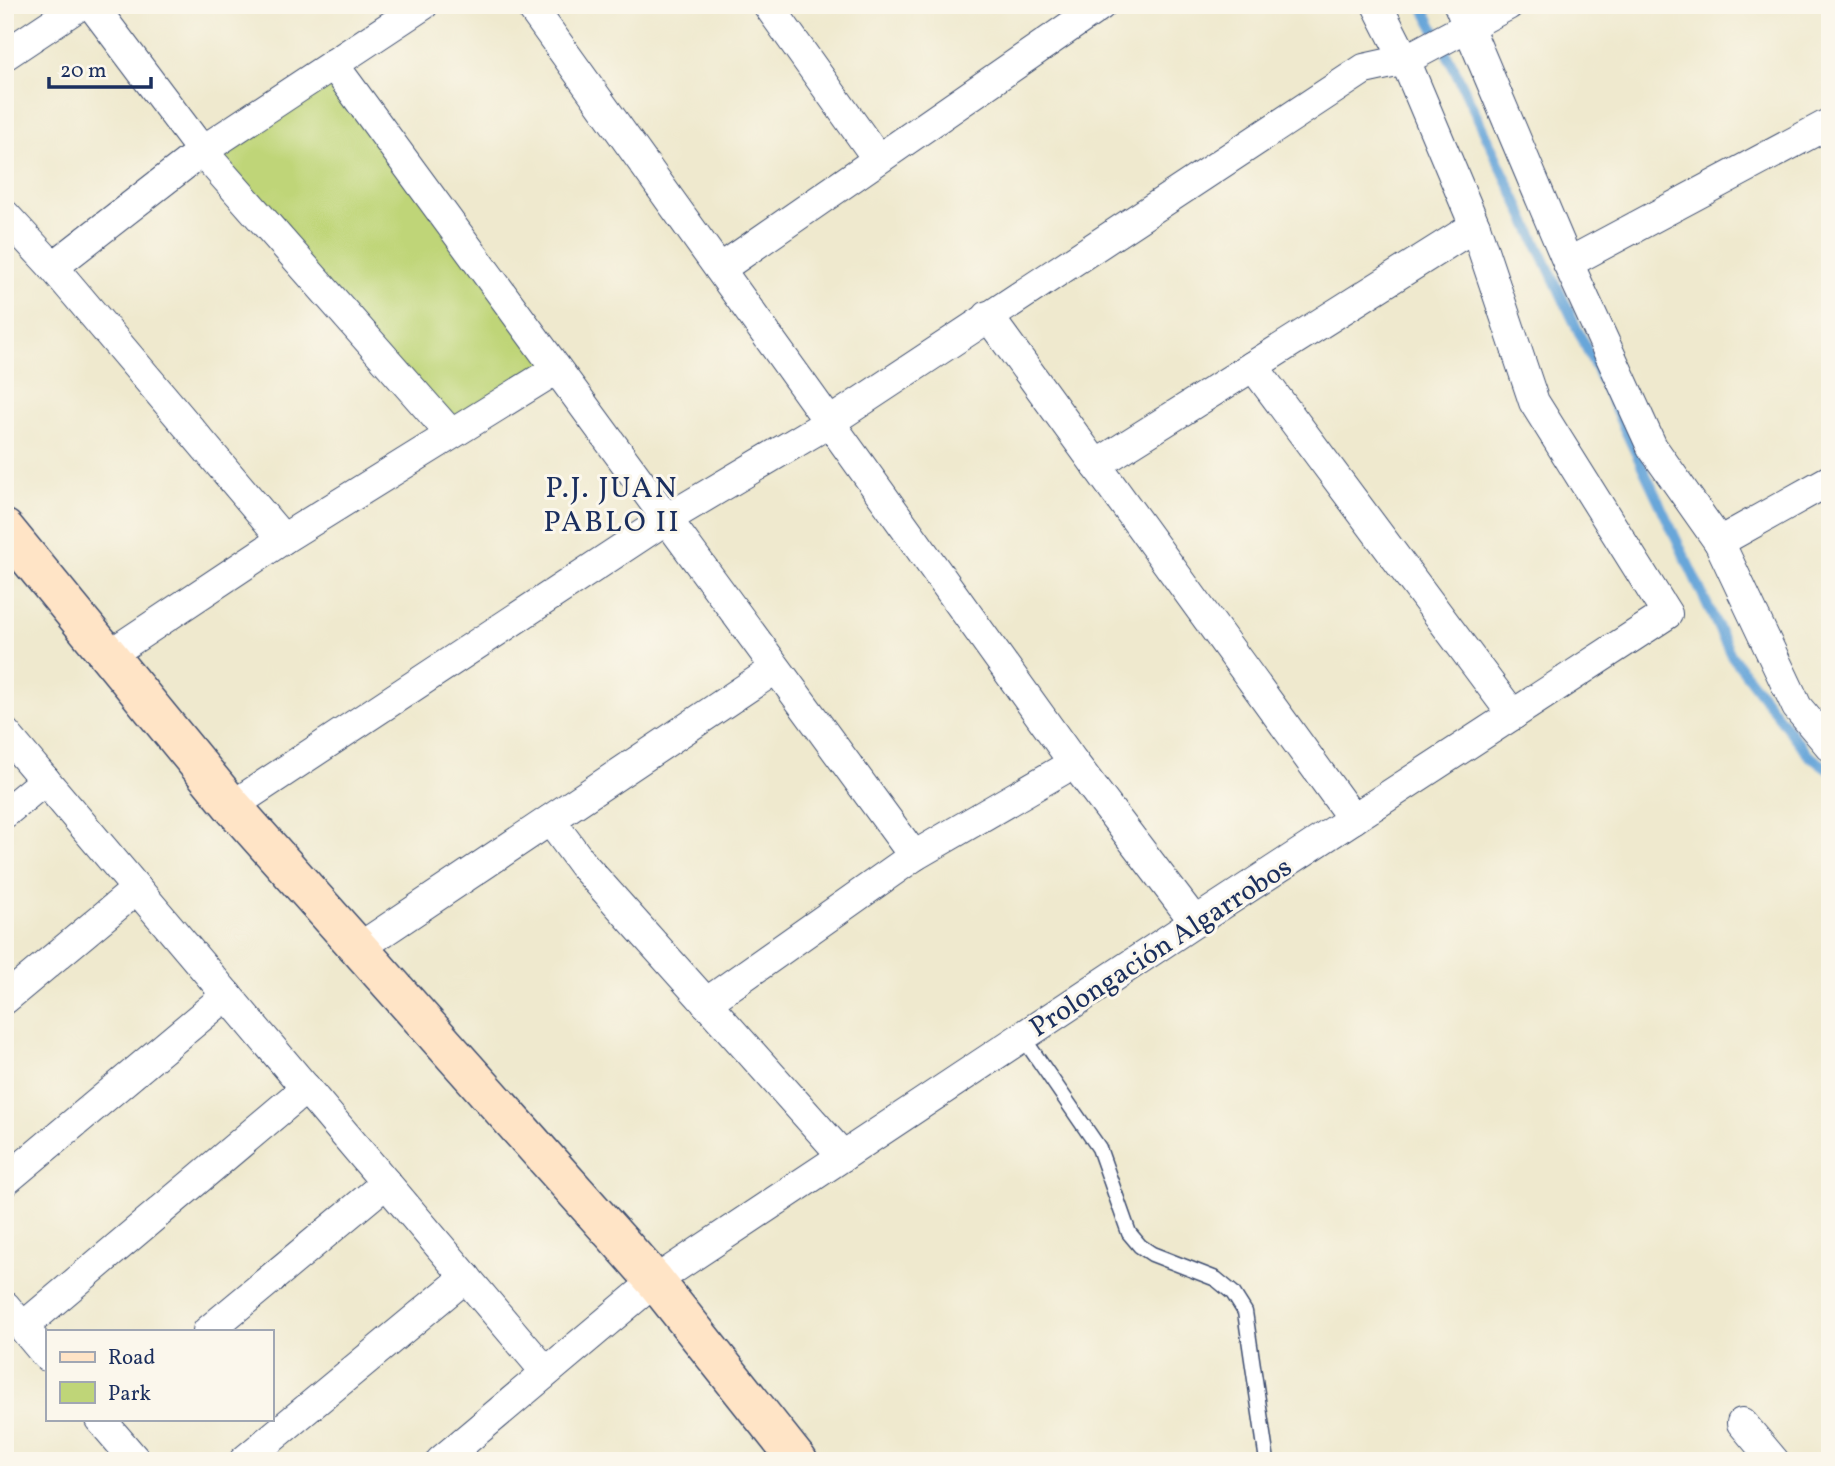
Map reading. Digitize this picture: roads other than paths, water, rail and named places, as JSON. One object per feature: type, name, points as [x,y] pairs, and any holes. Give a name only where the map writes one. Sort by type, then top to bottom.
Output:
[{"type":"street","points":[[5,55],[80,5]]},
{"type":"street","points":[[92,5],[202,150],[451,435]]},
{"type":"street","points":[[53,267],[202,150],[423,5]]},
{"type":"street","points":[[530,5],[1074,764],[1195,922]]},
{"type":"street","points":[[768,5],[877,158]]},
{"type":"street","points":[[720,270],[877,158],[1101,5]]},
{"type":"street","points":[[1096,465],[1475,226],[1412,57],[1377,5]]},
{"type":"street","points":[[232,806],[665,520],[830,422],[1364,69],[1412,57],[1461,22],[1508,5]]},
{"type":"street","points":[[1461,22],[1652,447],[1719,542],[1797,707],[1830,746]]},
{"type":"street","points":[[333,64],[914,856]]},
{"type":"street","points":[[1569,263],[1830,123]]},
{"type":"street","points":[[5,215],[53,267],[283,539]]},
{"type":"street","name":"Prolongación Algarrobos","points":[[441,1461],[654,1281],[1195,922],[1667,614],[1534,402],[1475,226]]},
{"type":"street","points":[[988,316],[1353,819]]},
{"type":"street","points":[[1253,366],[1513,715]]},
{"type":"street","points":[[108,655],[283,539],[555,370]]},
{"type":"street","points":[[1719,542],[1830,480]]},
{"type":"street","points":[[5,528],[232,806],[654,1281],[798,1461]]},
{"type":"street","points":[[359,948],[775,669]]},
{"type":"street","points":[[5,733],[546,1372]]},
{"type":"street","points":[[706,1003],[914,856],[1074,764]]},
{"type":"street","points":[[5,813],[45,780]]},
{"type":"street","points":[[550,820],[584,866],[843,1156]]},
{"type":"street","points":[[5,999],[137,889]]},
{"type":"street","points":[[5,1181],[227,995]]},
{"type":"street","points":[[46,1355],[14,1317],[306,1088]]},
{"type":"street","points":[[209,1330],[386,1183]]},
{"type":"street","points":[[244,1461],[466,1277]]},
{"type":"street","points":[[103,1420],[136,1461]]},
{"type":"street","points":[[1742,1423],[1774,1461]]},
{"type":"lane","points":[[1022,1036],[1099,1148],[1129,1233],[1140,1247],[1216,1279],[1233,1293],[1245,1312],[1267,1461]]},
{"type":"waterway","points":[[1422,5],[1731,655],[1808,755],[1830,770]]},
{"type":"district","name":"P.J. JUAN PABLO II","points":[[612,504]]}]
